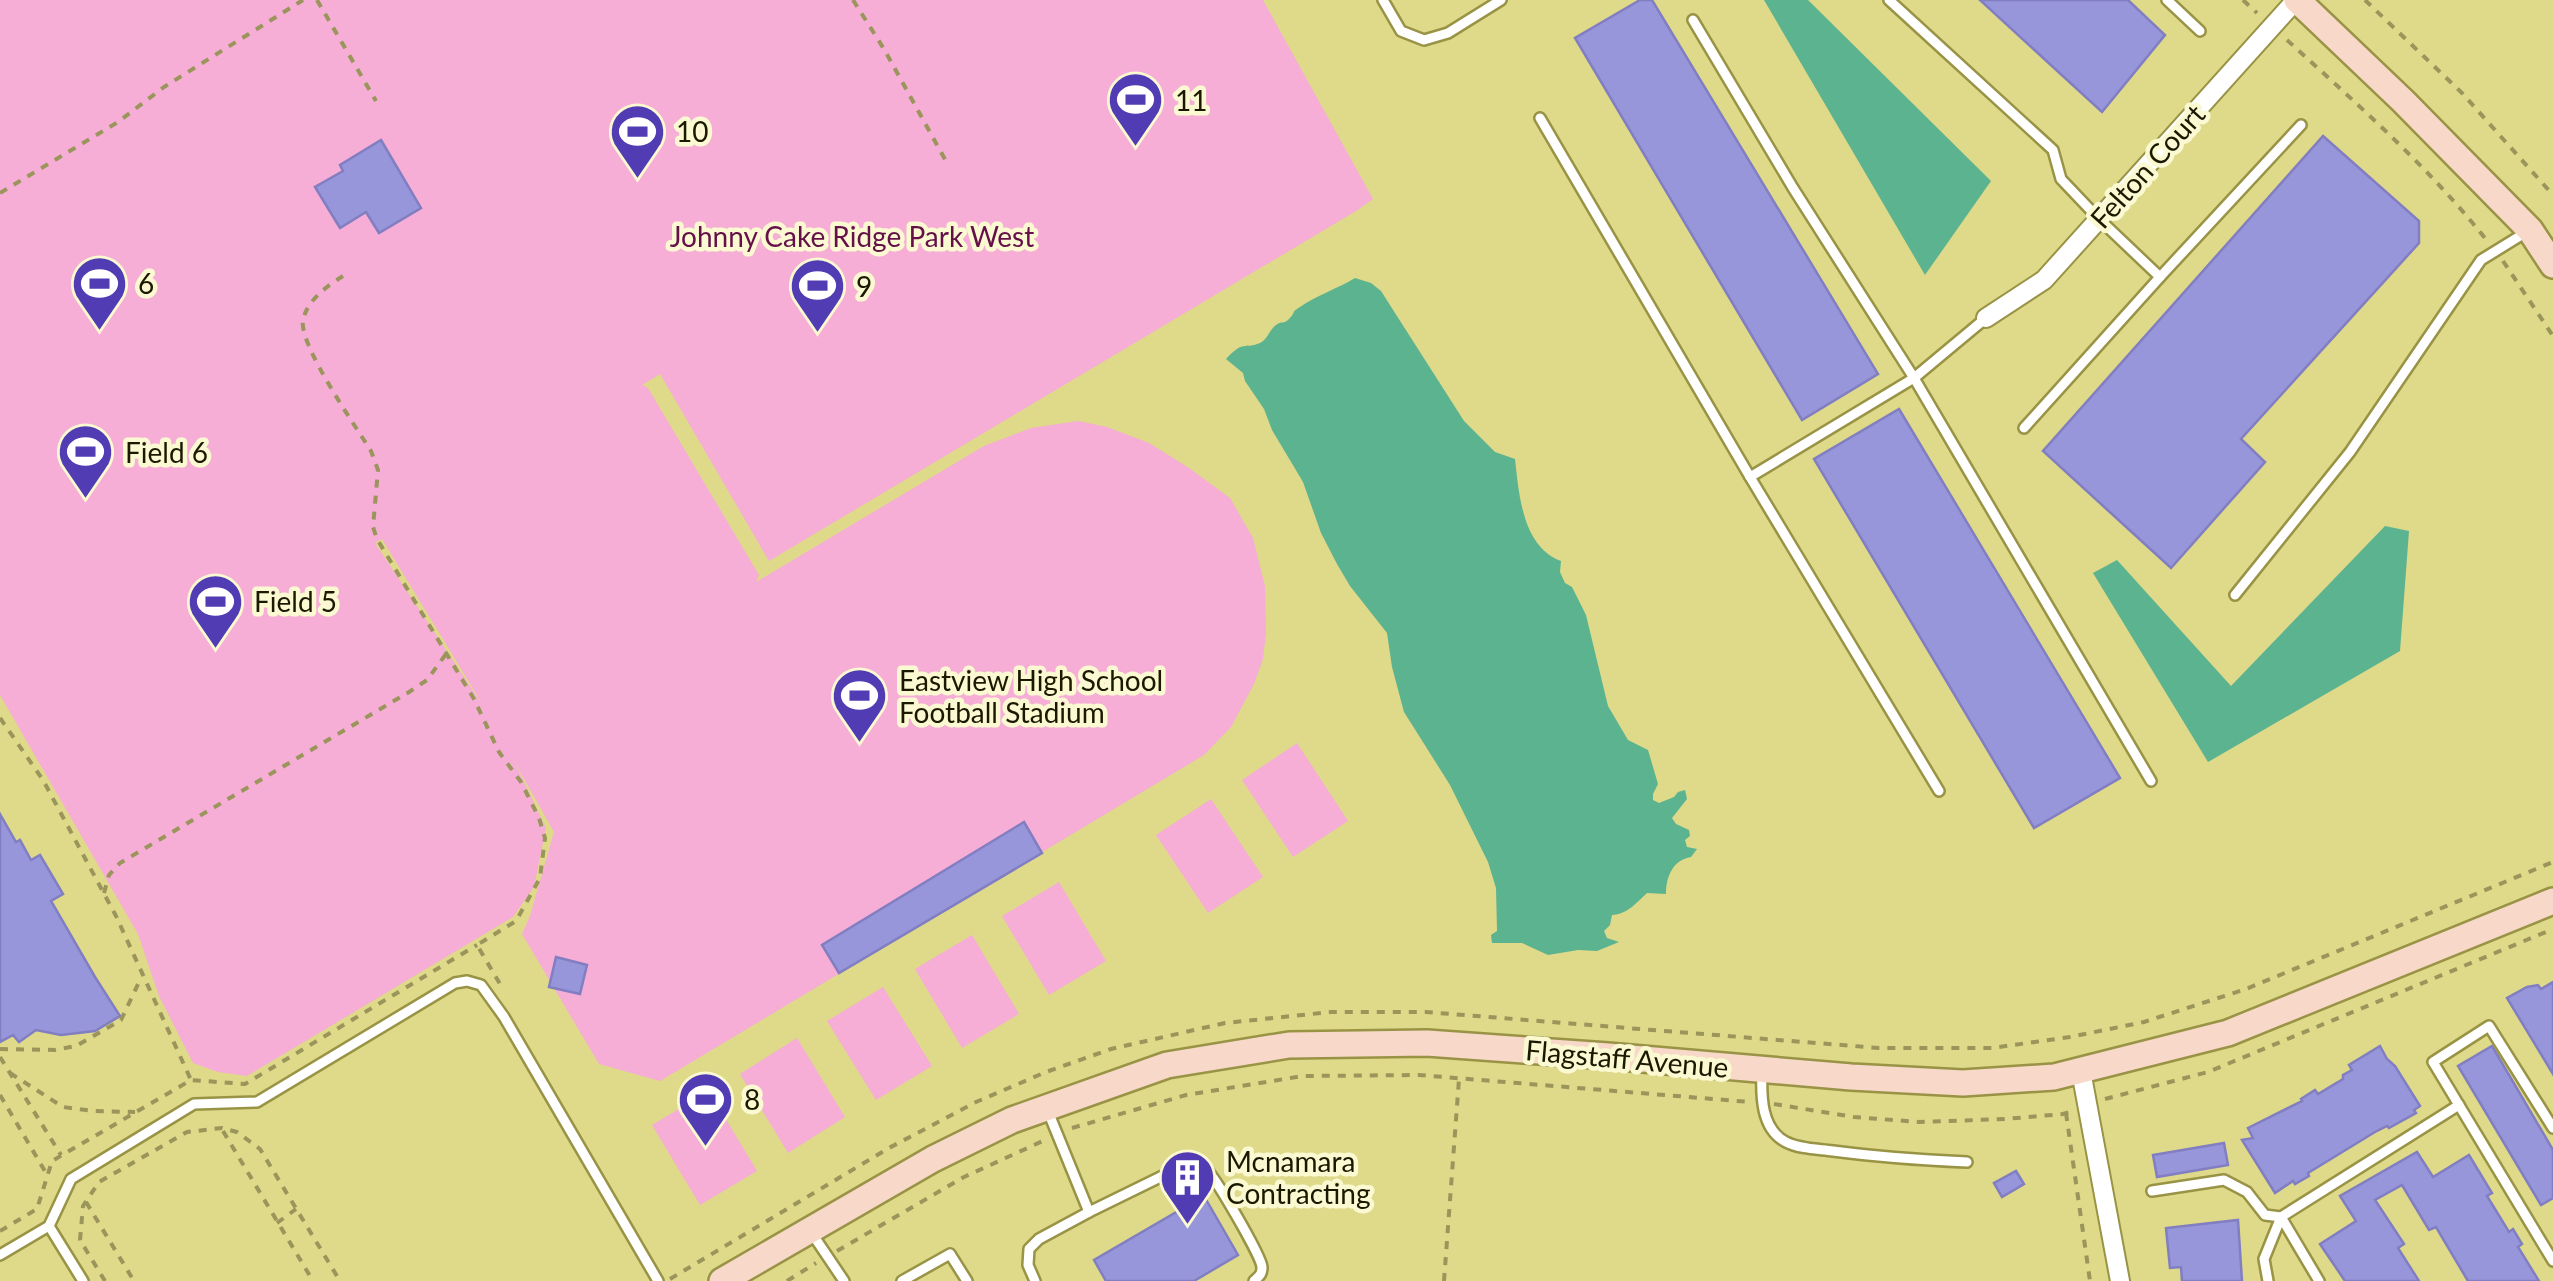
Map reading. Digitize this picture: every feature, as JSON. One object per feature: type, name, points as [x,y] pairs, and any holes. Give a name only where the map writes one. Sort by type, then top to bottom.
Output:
[{"type":"street","name":"Felton Court","points":[[1986,318],[2044,280],[2296,0]]},
{"type":"street","points":[[2296,0],[2530,230],[2553,265]]},
{"type":"street","name":"Flagstaff Avenue","points":[[722,1281],[932,1159],[1012,1120],[1167,1065],[1289,1045],[1427,1043],[1851,1077],[1963,1082],[2054,1076],[2228,1033],[2553,901]]},
{"type":"street","points":[[2081,1070],[2120,1281]]},
{"type":"lane","points":[[1382,0],[1401,30],[1424,40],[1448,33],[1502,0]]},
{"type":"lane","points":[[1889,0],[2053,150],[2060,179],[2160,277]]},
{"type":"lane","points":[[2167,0],[2200,30]]},
{"type":"lane","points":[[1693,20],[1792,188],[1914,378],[2151,781]]},
{"type":"lane","points":[[1540,118],[1939,790]]},
{"type":"lane","points":[[2024,428],[2301,125]]},
{"type":"lane","points":[[2235,595],[2350,452],[2481,260],[2530,230]]},
{"type":"lane","points":[[1750,477],[1914,378],[1986,318]]},
{"type":"lane","points":[[0,1255],[49,1226],[70,1179],[194,1104],[257,1102],[455,983],[468,981],[481,985],[504,1017],[658,1281]]},
{"type":"lane","points":[[2553,1128],[2490,1026],[2433,1062],[2553,1261]]},
{"type":"lane","points":[[1762,1069],[1761,1102],[1768,1123],[1785,1142],[1887,1158],[1967,1162]]},
{"type":"lane","points":[[2268,1281],[2264,1259],[2281,1217],[2459,1105]]},
{"type":"lane","points":[[1046,1108],[1088,1212]]},
{"type":"lane","points":[[1035,1281],[1028,1264],[1029,1249],[1039,1238],[1189,1163],[1202,1164],[1213,1176],[1256,1252],[1262,1266],[1254,1281]]},
{"type":"lane","points":[[2152,1191],[2224,1180],[2247,1192],[2265,1215],[2281,1217]]},
{"type":"lane","points":[[2281,1217],[2319,1281]]},
{"type":"lane","points":[[49,1226],[83,1281]]},
{"type":"lane","points":[[810,1230],[844,1281]]},
{"type":"lane","points":[[902,1281],[950,1254],[967,1281]]},
{"type":"path","points":[[0,193],[118,122],[164,87],[303,0]]},
{"type":"path","points":[[317,0],[376,100]]},
{"type":"path","points":[[852,0],[947,163]]},
{"type":"path","points":[[2243,0],[2396,141],[2463,211],[2553,336]]},
{"type":"path","points":[[2364,0],[2462,93],[2553,196]]},
{"type":"path","points":[[0,1232],[37,1209],[52,1161],[191,1080],[246,1084],[516,921],[540,878],[545,838],[539,818],[499,752],[474,699],[377,539],[373,527],[378,470],[305,342],[303,318],[308,307],[328,285],[343,276]]},
{"type":"path","points":[[104,894],[109,875],[120,863],[409,692],[426,680],[446,654]]},
{"type":"path","points":[[0,718],[43,780],[104,894],[191,1080]]},
{"type":"path","points":[[787,1281],[964,1177],[1079,1125],[1186,1095],[1303,1076],[1419,1076],[1761,1102],[1854,1117],[1919,1122],[2066,1113],[2119,1094],[2208,1072],[2553,929]]},
{"type":"path","points":[[477,945],[506,995]]},
{"type":"path","points":[[0,1048],[55,1050],[76,1046],[122,1020],[143,976]]},
{"type":"path","points":[[0,1057],[61,1156]]},
{"type":"path","points":[[10,1073],[63,1107],[136,1112]]},
{"type":"path","points":[[1444,1281],[1459,1078]]},
{"type":"path","points":[[0,1096],[48,1176]]},
{"type":"path","points":[[2066,1113],[2090,1281]]},
{"type":"path","points":[[222,1128],[313,1281]]},
{"type":"path","points":[[105,1281],[80,1240],[83,1206],[99,1182],[187,1132],[222,1128],[237,1132],[260,1149],[340,1281]]},
{"type":"path","points":[[86,1202],[134,1281]]},
{"type":"path","points":[[277,1223],[296,1208]]},
{"type":"green space","name":"Johnny Cake Ridge Park West","points":[[0,0],[1263,0],[1373,199],[769,561],[660,374],[642,385],[648,388],[759,575],[756,582],[984,446],[1031,428],[1078,421],[1149,443],[1230,498],[1253,538],[1265,586],[1266,633],[1263,659],[1254,684],[1231,727],[1204,755],[660,1081],[599,1064],[522,934],[554,832],[514,761],[546,828],[534,887],[513,917],[247,1076],[193,1063],[159,996],[138,934],[0,695]],"holes":[[[382,539],[480,701],[375,543]]]},
{"type":"green space","points":[[1297,743],[1348,821],[1293,857],[1242,780]]},
{"type":"green space","points":[[1211,799],[1263,877],[1208,913],[1156,835]]},
{"type":"green space","points":[[1059,882],[1106,961],[1049,995],[1002,916]]},
{"type":"green space","points":[[972,935],[1019,1014],[962,1048],[915,969]]},
{"type":"green space","points":[[883,987],[932,1066],[876,1100],[827,1021]]},
{"type":"green space","name":"8","points":[[797,1038],[845,1117],[788,1153],[740,1074]]},
{"type":"green space","name":"8","points":[[709,1091],[757,1171],[700,1205],[652,1125]]},
{"type":"shaded area","points":[[1764,0],[1808,0],[1991,181],[1925,275]]},
{"type":"shaded area","points":[[1355,278],[1381,291],[1464,421],[1495,452],[1515,459],[1521,503],[1530,531],[1548,554],[1561,561],[1565,583],[1572,587],[1586,615],[1608,706],[1628,740],[1648,750],[1658,784],[1653,800],[1659,803],[1685,790],[1687,799],[1672,818],[1689,830],[1687,847],[1697,849],[1672,870],[1666,894],[1647,893],[1627,910],[1612,915],[1604,931],[1607,938],[1619,942],[1597,951],[1548,955],[1522,943],[1492,943],[1491,935],[1497,931],[1496,888],[1488,862],[1450,785],[1404,712],[1387,633],[1337,564],[1303,482],[1264,409],[1243,373],[1226,359],[1241,347],[1263,341],[1295,310]]},
{"type":"shaded area","points":[[2385,526],[2409,531],[2400,651],[2208,762],[2093,573],[2117,560],[2231,686]]},
{"type":"building","points":[[1640,0],[1652,0],[1878,374],[1802,420],[1575,38]]},
{"type":"building","points":[[1980,0],[2128,0],[2165,35],[2102,112]]},
{"type":"building","points":[[2323,136],[2419,221],[2419,243],[2241,439],[2265,462],[2171,568],[2043,451]]},
{"type":"building","points":[[381,140],[421,208],[379,233],[366,212],[340,228],[315,187],[343,171],[340,165]]},
{"type":"building","points":[[1899,409],[2120,778],[2034,828],[1814,459]]},
{"type":"building","points":[[0,814],[31,860],[40,855],[63,894],[51,901],[120,1016],[95,1031],[61,1035],[36,1030],[19,1042],[13,1035],[0,1042]]},
{"type":"building","points":[[1024,822],[1042,853],[839,973],[822,945]]},
{"type":"building","points":[[556,957],[587,965],[580,994],[549,987]]},
{"type":"building","points":[[2553,982],[2553,1074],[2507,998],[2527,987],[2538,985],[2541,989]]},
{"type":"building","points":[[2380,1046],[2420,1106],[2414,1110],[2416,1113],[2375,1132],[2308,1173],[2309,1176],[2275,1193],[2242,1140],[2253,1138],[2248,1128],[2302,1101],[2315,1090],[2318,1094],[2343,1079],[2352,1070],[2349,1065]]},
{"type":"building","points":[[2492,1046],[2553,1150],[2553,1198],[2541,1205],[2458,1066]]},
{"type":"building","points":[[2224,1143],[2228,1165],[2157,1177],[2153,1155]]},
{"type":"building","points":[[2417,1152],[2433,1177],[2469,1155],[2492,1193],[2487,1196],[2509,1232],[2513,1229],[2522,1244],[2518,1247],[2539,1281],[2468,1281],[2436,1227],[2429,1230],[2402,1185],[2375,1200],[2404,1244],[2398,1248],[2419,1281],[2345,1281],[2320,1244],[2356,1221],[2340,1196]]},
{"type":"building","points":[[2016,1171],[2024,1184],[2002,1197],[1994,1183]]},
{"type":"building","name":"Mcnamara Contracting","points":[[1204,1196],[1238,1255],[1194,1281],[1106,1281],[1094,1260]]},
{"type":"building","points":[[2238,1220],[2242,1281],[2182,1281],[2181,1267],[2170,1268],[2166,1228]]},
{"type":"place","name":"11","points":[[1136,149]]},
{"type":"place","name":"10","points":[[637,180]]},
{"type":"place","name":"6","points":[[99,332]]},
{"type":"place","name":"9","points":[[817,335]]},
{"type":"place","name":"Field 6","points":[[86,501]]},
{"type":"place","name":"Field 5","points":[[215,650]]},
{"type":"place","name":"Eastview High School Football Stadium","points":[[860,745]]},
{"type":"place","name":"8","points":[[705,1148]]},
{"type":"place","name":"Mcnamara Contracting","points":[[1187,1226]]}]
